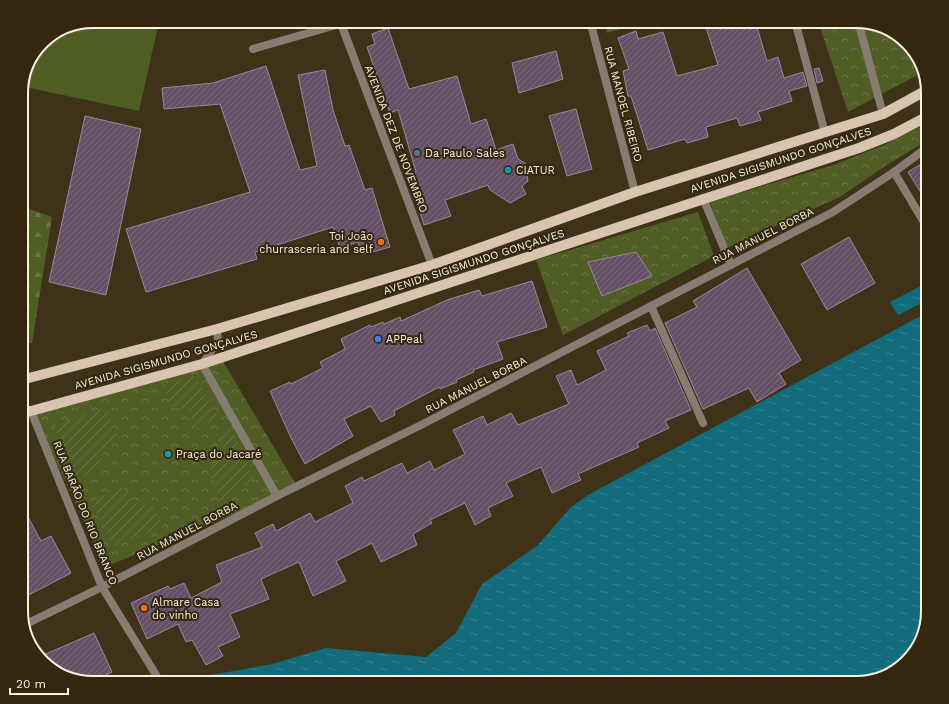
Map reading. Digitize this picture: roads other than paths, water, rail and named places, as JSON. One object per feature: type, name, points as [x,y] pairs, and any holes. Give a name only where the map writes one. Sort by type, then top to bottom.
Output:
[{"type":"main road","name":"AVENIDA SIGISMUNDO GONÇALVES","points":[[28,378],[217,329],[432,265],[635,192],[883,114],[921,93]]},
{"type":"main road","name":"AVENIDA SIGISMUNDO GONÇALVES","points":[[28,411],[202,364],[703,198],[859,148],[894,134],[921,120]]},
{"type":"street","points":[[253,49],[321,28]]},
{"type":"street","name":"AVENIDA DEZ DE NOVEMBRO","points":[[343,28],[432,265]]},
{"type":"street","name":"RUA MANOEL RIBEIRO","points":[[592,28],[635,192]]},
{"type":"street","points":[[797,28],[825,133]]},
{"type":"street","points":[[860,28],[883,114]]},
{"type":"street","name":"RUA MANUEL BORBA","points":[[29,623],[102,587],[276,496],[421,425],[833,212],[894,172],[921,152]]},
{"type":"street","points":[[894,172],[921,217]]},
{"type":"street","points":[[703,198],[731,265]]},
{"type":"street","points":[[651,306],[703,423]]},
{"type":"street","points":[[217,329],[218,341],[202,364],[276,496]]},
{"type":"street","name":"RUA BARÃO DO RIO BRANCO","points":[[28,417],[102,587],[157,676]]},
{"type":"water","points":[[921,286],[921,304],[898,315],[890,302]]},
{"type":"water","points":[[921,316],[921,611],[918,632],[908,651],[899,660],[885,669],[873,674],[856,676],[206,676],[272,664],[326,648],[426,657],[456,633],[482,584],[537,546],[571,507],[588,495]]},
{"type":"place","name":"Da Paulo Sales","points":[[417,153]]},
{"type":"place","name":"CIATUR","points":[[508,170]]},
{"type":"place","name":"Toi João churrasceria and self","points":[[381,242]]},
{"type":"place","name":"APPeal","points":[[378,339]]},
{"type":"place","name":"Praça do Jacaré","points":[[168,454]]},
{"type":"place","name":"Almare Casa do vinho","points":[[144,608]]}]
